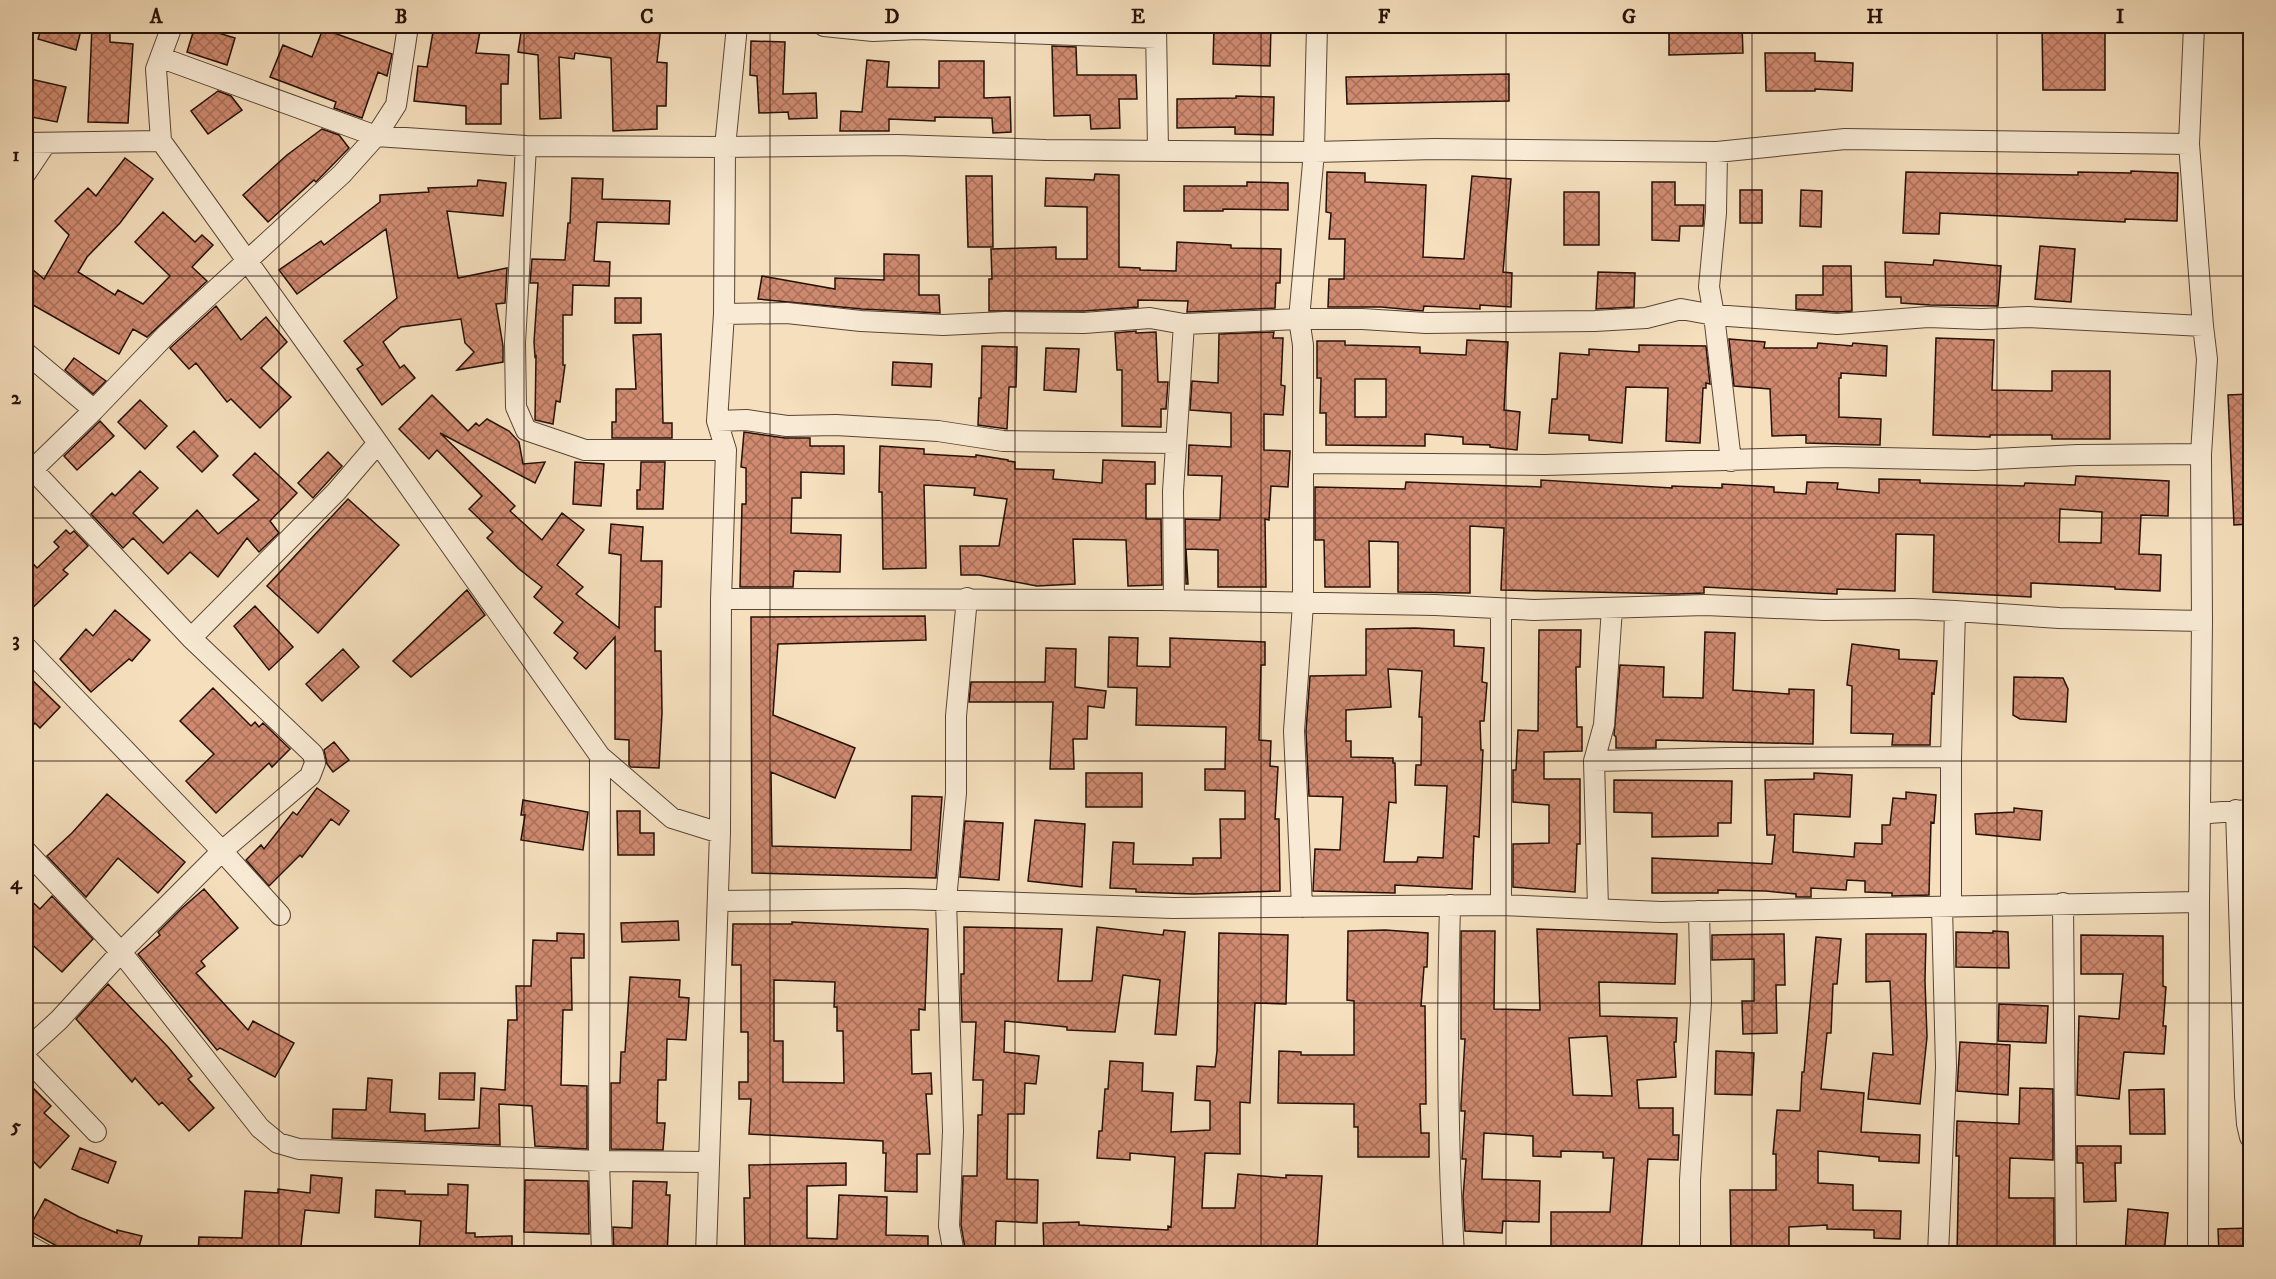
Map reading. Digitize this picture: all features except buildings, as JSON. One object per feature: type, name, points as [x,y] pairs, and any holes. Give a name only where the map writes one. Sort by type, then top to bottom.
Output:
[{"type":"street","points":[[172,26],[156,69],[160,141],[600,756],[672,818],[720,833]]},
{"type":"street","points":[[26,1050],[59,1020],[121,952],[222,851],[310,776],[315,763],[313,754],[191,638],[29,473],[165,336],[342,174],[376,136],[396,105],[408,26]]},
{"type":"street","points":[[706,1254],[720,833],[721,598],[726,450],[717,421],[724,314],[725,147],[737,26]]},
{"type":"street","points":[[824,26],[873,31],[917,29],[1156,32],[1158,150]]},
{"type":"street","points":[[1302,908],[1293,731],[1303,604],[1303,345],[1299,319],[1314,152],[1317,26]]},
{"type":"street","points":[[2193,26],[2188,144],[2207,359],[2201,454],[2198,1254]]},
{"type":"street","points":[[162,58],[376,136],[526,146],[897,146],[1314,152],[1435,149],[1717,152],[1845,139],[2188,144]]},
{"type":"street","points":[[26,142],[160,141]]},
{"type":"street","points":[[26,173],[46,143]]},
{"type":"street","points":[[526,146],[515,343],[516,407],[526,430],[585,450],[726,450]]},
{"type":"street","points":[[1717,152],[1716,213],[1709,287],[1731,461]]},
{"type":"street","points":[[724,314],[787,313],[861,321],[943,325],[1005,322],[1084,323],[1150,318],[1184,324],[1299,319],[1362,319],[1426,323],[1595,321],[1646,318],[1681,309],[1714,315],[1837,324],[1928,317],[1981,319],[2028,316],[2203,326]]},
{"type":"street","points":[[1174,600],[1173,491],[1184,324]]},
{"type":"street","points":[[26,353],[94,410]]},
{"type":"street","points":[[717,421],[746,420],[787,426],[836,425],[938,431],[1003,441],[1176,443]]},
{"type":"street","points":[[191,638],[336,492],[378,443]]},
{"type":"street","points":[[1303,463],[1545,465],[1835,458],[1975,460],[2077,455],[2201,454]]},
{"type":"street","points":[[721,598],[1174,600],[1435,605],[1501,609],[1705,605],[1824,610],[1912,609],[2059,618],[2202,621]]},
{"type":"street","points":[[954,1254],[949,1226],[953,1131],[946,900],[956,793],[956,716],[967,598]]},
{"type":"street","points":[[1598,908],[1594,761],[1604,725],[1612,608]]},
{"type":"street","points":[[1501,609],[1501,905]]},
{"type":"street","points":[[1938,1254],[1946,1068],[1947,907],[1955,611]]},
{"type":"street","points":[[26,647],[222,851],[280,915]]},
{"type":"street","points":[[600,756],[599,1161],[602,1254]]},
{"type":"street","points":[[1594,761],[1951,757]]},
{"type":"street","points":[[2209,813],[2243,810],[2245,1096],[2250,1137]]},
{"type":"street","points":[[26,851],[121,952],[260,1128],[278,1143],[299,1149],[599,1161],[708,1162]]},
{"type":"street","points":[[718,901],[905,899],[1173,908],[1501,905],[1662,912],[2199,902]]},
{"type":"street","points":[[2063,903],[2067,1254]]},
{"type":"street","points":[[1450,905],[1449,1168],[1454,1254]]},
{"type":"street","points":[[1690,1254],[1690,1180],[1701,1002],[1699,911]]},
{"type":"street","points":[[26,1058],[96,1132]]},
{"type":"street","points":[[26,1244],[44,1254]]}]
